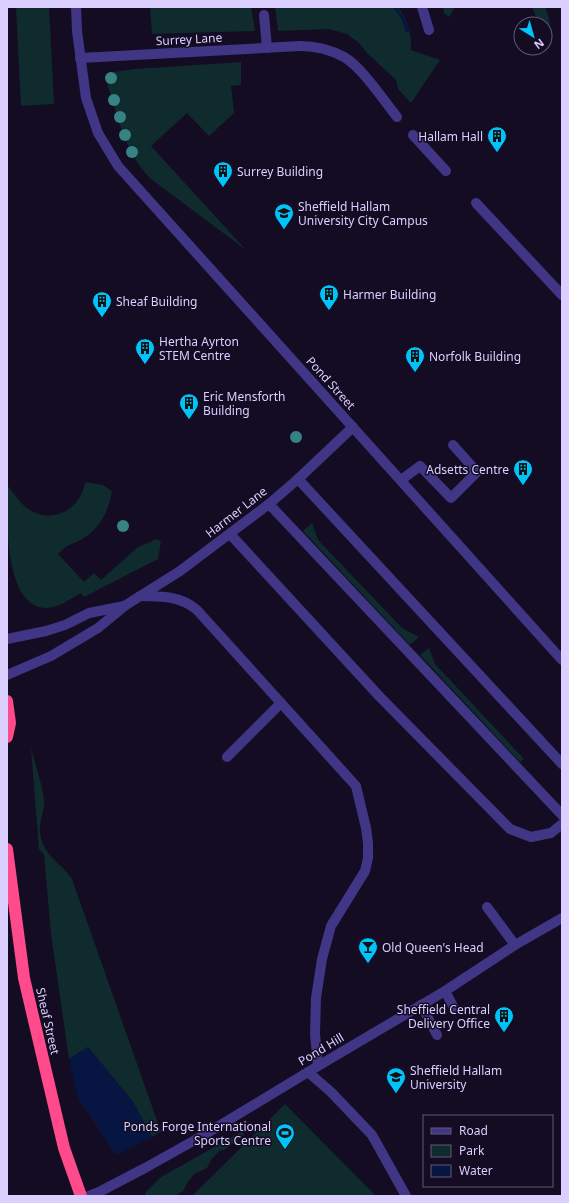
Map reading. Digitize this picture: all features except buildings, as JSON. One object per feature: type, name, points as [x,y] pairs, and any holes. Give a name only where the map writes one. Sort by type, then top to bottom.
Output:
[{"type":"highway","points":[[7,701],[10,723],[7,737]]},
{"type":"highway","name":"Sheaf Street","points":[[7,849],[24,978],[64,1148],[81,1196]]},
{"type":"street","name":"Pond Street","points":[[76,7],[77,31],[84,91],[92,117],[106,148],[124,174],[353,426],[562,660]]},
{"type":"street","points":[[422,7],[430,30]]},
{"type":"street","points":[[264,15],[267,48]]},
{"type":"street","name":"Surrey Lane","points":[[80,58],[312,46],[328,50],[345,57],[358,68],[397,117]]},
{"type":"street","points":[[413,135],[446,171]]},
{"type":"street","points":[[476,203],[562,295]]},
{"type":"street","name":"Harmer Lane","points":[[7,674],[51,656],[98,628],[126,605],[180,571],[269,504],[298,479],[353,426]]},
{"type":"street","points":[[401,480],[420,466],[451,498],[477,472],[453,445]]},
{"type":"street","points":[[298,479],[562,764]]},
{"type":"street","points":[[269,504],[562,814]]},
{"type":"street","points":[[230,534],[380,697],[510,829],[531,837],[551,833],[562,824]]},
{"type":"street","points":[[140,596],[170,598],[185,602],[192,606],[356,786],[366,828],[368,858],[364,871],[331,926],[322,959],[316,998],[315,1034],[318,1066]]},
{"type":"street","name":"Harmer Lane","points":[[7,639],[46,631],[65,625],[89,613],[126,605]]},
{"type":"street","points":[[227,757],[280,703]]},
{"type":"street","points":[[487,907],[515,945]]},
{"type":"street","name":"Pond Hill","points":[[89,1196],[198,1139],[445,991],[515,945],[562,918]]},
{"type":"street","points":[[445,991],[454,1008]]},
{"type":"street","points":[[421,1005],[437,1035]]},
{"type":"street","points":[[308,1072],[331,1092],[372,1135],[406,1196]]},
{"type":"green space","points":[[16,7],[49,7],[54,104],[21,106]]},
{"type":"green space","points":[[150,7],[251,7],[255,31],[152,34]]},
{"type":"green space","points":[[275,7],[393,7],[402,19],[406,32],[409,31],[404,18],[396,7],[398,7],[404,17],[408,27],[411,38],[411,50],[440,60],[411,103],[398,89],[396,80],[367,53],[359,43],[347,34],[329,29],[278,31]]},
{"type":"green space","points":[[443,7],[455,7],[449,17],[444,13]]},
{"type":"green space","points":[[532,7],[545,7],[548,16],[536,16]]},
{"type":"green space","points":[[241,62],[241,85],[231,86],[234,113],[209,136],[187,113],[151,146],[246,250],[151,179],[142,169],[123,134],[107,83],[108,77],[114,72],[135,69]]},
{"type":"green space","points":[[85,482],[103,485],[112,491],[105,514],[92,532],[79,541],[67,546],[58,554],[84,582],[94,573],[101,580],[138,547],[157,539],[161,542],[158,559],[84,597],[81,593],[60,605],[51,608],[33,604],[22,593],[15,577],[10,558],[7,517],[7,485],[26,508],[48,516],[57,515],[72,506],[83,491]]},
{"type":"green space","points":[[312,523],[318,540],[402,628],[419,637],[410,645],[303,531]]},
{"type":"green space","points":[[429,648],[435,664],[524,759],[520,762],[420,655]]},
{"type":"green space","points":[[31,748],[44,799],[40,826],[43,844],[49,854],[72,879],[161,1132],[152,1137],[133,1102],[88,1047],[69,1059],[51,934],[44,854],[39,849]]},
{"type":"green space","name":"Ponds Forge International Sports Centre","points":[[285,1104],[376,1196],[192,1196]]},
{"type":"green space","points":[[243,1131],[244,1135],[224,1150],[219,1151],[211,1160],[207,1168],[194,1174],[183,1191],[175,1196],[146,1196],[145,1193],[161,1177]]},
{"type":"water","points":[[393,7],[396,7],[404,18],[409,31],[406,32],[402,19]]},
{"type":"water","points":[[88,1047],[133,1102],[152,1137],[116,1155],[78,1098],[69,1059]]},
{"type":"place","name":"Hallam Hall","points":[[497,153]]},
{"type":"place","name":"Surrey Building","points":[[223,188]]},
{"type":"place","name":"Sheffield Hallam University City Campus","points":[[284,230]]},
{"type":"place","name":"Harmer Building","points":[[329,311]]},
{"type":"place","name":"Sheaf Building","points":[[102,318]]},
{"type":"place","name":"Hertha Ayrton STEM Centre","points":[[145,365]]},
{"type":"place","name":"Norfolk Building","points":[[415,373]]},
{"type":"place","name":"Eric Mensforth Building","points":[[189,420]]},
{"type":"place","name":"Adsetts Centre","points":[[523,486]]},
{"type":"place","name":"Old Queen's Head","points":[[368,964]]},
{"type":"place","name":"Sheffield Central Delivery Office","points":[[504,1033]]},
{"type":"place","name":"Sheffield Hallam University","points":[[396,1094]]},
{"type":"place","name":"Ponds Forge International Sports Centre","points":[[285,1150]]}]
